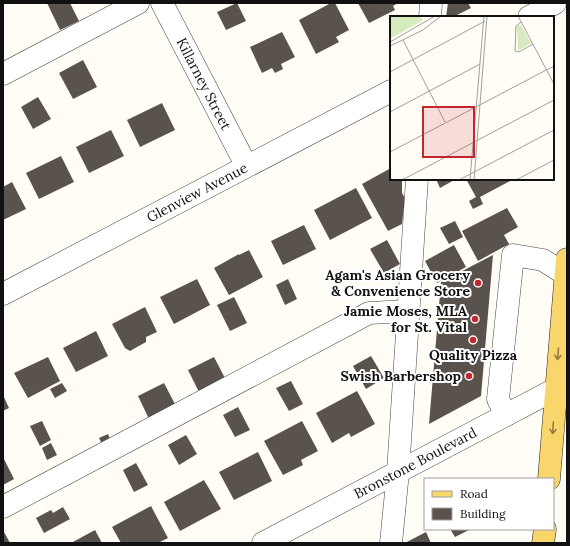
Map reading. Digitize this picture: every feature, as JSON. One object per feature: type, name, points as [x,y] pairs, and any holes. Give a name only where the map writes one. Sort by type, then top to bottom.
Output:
[{"type":"main road","points":[[549,478],[561,386],[566,267]]},
{"type":"main road","points":[[543,543],[545,530]]},
{"type":"street","points":[[3,74],[138,3]]},
{"type":"street","name":"Killarney Street","points":[[162,3],[246,165]]},
{"type":"street","points":[[430,16],[431,3]]},
{"type":"street","points":[[531,16],[555,3]]},
{"type":"street","name":"Glenview Avenue","points":[[3,294],[246,165],[390,92]]},
{"type":"street","points":[[391,543],[398,472],[407,311],[417,180]]},
{"type":"street","points":[[506,416],[498,399],[513,255],[542,260],[566,267]]},
{"type":"street","points":[[3,507],[369,313],[407,311]]},
{"type":"street","name":"Bronstone Boulevard","points":[[263,543],[561,386]]},
{"type":"building","points":[[47,3],[70,3],[79,21],[60,30]]},
{"type":"building","points":[[237,3],[246,21],[226,30],[217,12]]},
{"type":"building","points":[[331,3],[335,3],[349,30],[336,37],[339,42],[316,54],[299,20]]},
{"type":"building","points":[[358,3],[398,3],[393,6],[395,10],[369,23]]},
{"type":"building","points":[[448,3],[468,3],[471,8],[455,16],[446,16]]},
{"type":"building","points":[[282,32],[295,57],[281,64],[283,69],[275,73],[272,68],[262,73],[250,47]]},
{"type":"building","points":[[83,60],[97,87],[73,99],[59,73]]},
{"type":"building","points":[[38,97],[51,119],[33,129],[21,107]]},
{"type":"building","points":[[162,103],[175,130],[140,147],[127,120]]},
{"type":"building","points":[[111,130],[124,156],[89,173],[76,147]]},
{"type":"building","points":[[61,156],[74,182],[39,199],[26,173]]},
{"type":"building","points":[[390,169],[390,180],[402,180],[402,193],[405,198],[402,224],[388,231],[362,184]]},
{"type":"building","points":[[436,180],[454,180],[440,188]]},
{"type":"building","points":[[467,180],[512,180],[480,197],[483,204],[473,209],[469,201],[476,197]]},
{"type":"building","points":[[12,182],[26,209],[3,220],[3,187]]},
{"type":"building","points":[[356,188],[372,218],[330,240],[314,210]]},
{"type":"building","points":[[507,208],[518,227],[504,235],[509,244],[478,261],[462,231]]},
{"type":"building","points":[[455,221],[463,237],[449,244],[440,228]]},
{"type":"building","points":[[304,225],[316,249],[283,265],[271,241]]},
{"type":"building","points":[[387,240],[400,264],[384,273],[370,249]]},
{"type":"building","points":[[454,245],[466,267],[437,283],[425,261]]},
{"type":"building","points":[[249,250],[263,277],[229,295],[214,268]]},
{"type":"building","points":[[493,255],[481,396],[429,424],[441,282]]},
{"type":"building","points":[[197,279],[210,305],[174,324],[160,297]]},
{"type":"building","points":[[288,279],[297,299],[285,305],[276,285]]},
{"type":"building","points":[[234,297],[247,323],[230,331],[217,305]]},
{"type":"building","points":[[145,307],[157,332],[146,337],[146,342],[130,351],[125,348],[112,324]]},
{"type":"building","points":[[96,331],[108,356],[76,372],[63,348]]},
{"type":"building","points":[[371,356],[384,378],[366,389],[353,366]]},
{"type":"building","points":[[48,357],[60,381],[28,398],[14,373]]},
{"type":"building","points":[[214,357],[226,380],[200,394],[188,370]]},
{"type":"building","points":[[291,381],[303,404],[289,411],[276,388]]},
{"type":"building","points":[[62,383],[67,391],[55,398],[50,389]]},
{"type":"building","points":[[164,383],[177,408],[150,421],[138,396]]},
{"type":"building","points":[[357,391],[375,424],[351,437],[349,433],[332,443],[316,413]]},
{"type":"building","points":[[3,395],[9,408],[3,411]]},
{"type":"building","points":[[238,407],[250,430],[235,437],[223,415]]},
{"type":"building","points":[[42,421],[51,440],[40,446],[30,426]]},
{"type":"building","points":[[302,421],[318,451],[301,460],[303,465],[283,475],[264,441]]},
{"type":"building","points":[[108,434],[110,439],[102,444],[99,438]]},
{"type":"building","points":[[186,435],[197,454],[179,465],[168,445]]},
{"type":"building","points":[[51,443],[57,455],[47,460],[42,448]]},
{"type":"building","points":[[258,452],[272,481],[234,500],[219,472]]},
{"type":"building","points":[[3,457],[14,479],[3,485]]},
{"type":"building","points":[[136,463],[148,485],[134,492],[123,470]]},
{"type":"building","points":[[204,480],[221,509],[180,531],[164,502]]},
{"type":"building","points":[[151,506],[168,538],[158,543],[121,543],[112,527]]},
{"type":"building","points":[[63,507],[70,519],[44,533],[36,518],[51,510],[53,513]]},
{"type":"building","points":[[3,530],[10,543],[3,543]]},
{"type":"building","points":[[95,530],[102,543],[71,543]]},
{"type":"building","points":[[451,530],[469,530],[455,537]]},
{"type":"building","points":[[426,532],[431,543],[405,543]]},
{"type":"place","name":"Agam's Asian Grocery & Convenience Store","points":[[478,283]]},
{"type":"place","name":"Jamie Moses, MLA for St. Vital","points":[[475,319]]},
{"type":"place","name":"Quality Pizza","points":[[473,340]]},
{"type":"place","name":"Swish Barbershop","points":[[469,376]]}]
